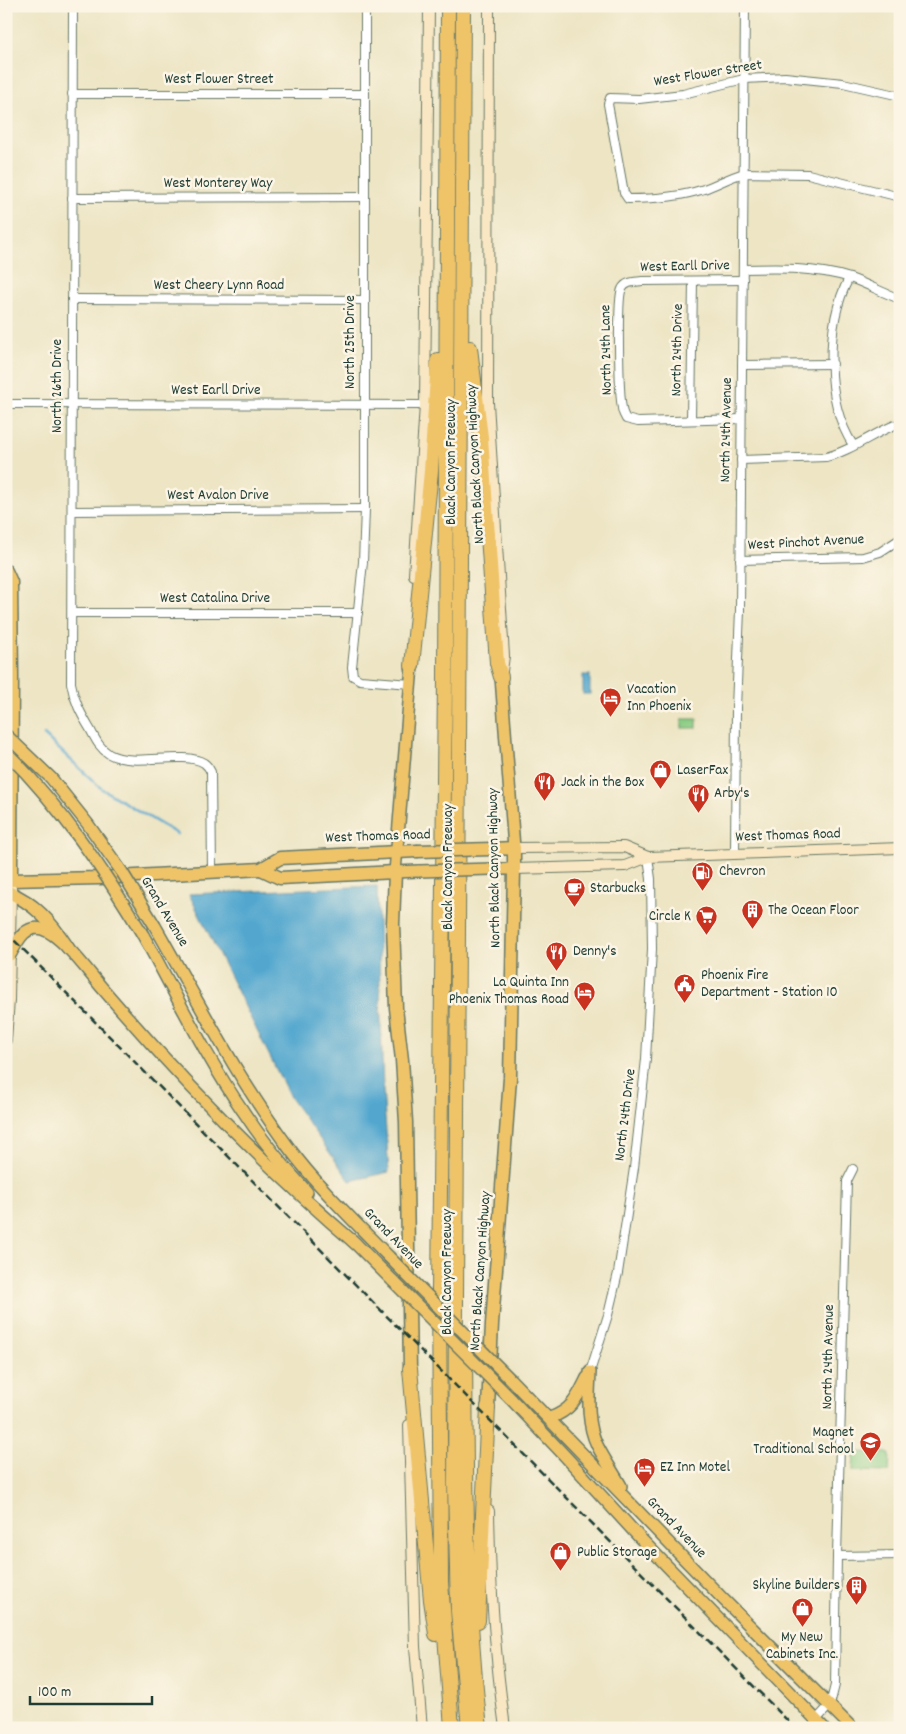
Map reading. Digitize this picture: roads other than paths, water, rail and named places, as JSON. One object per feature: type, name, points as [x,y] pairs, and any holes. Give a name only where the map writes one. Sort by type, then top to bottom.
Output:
[{"type":"highway","name":"Black Canyon Freeway","points":[[448,6],[445,679],[439,1292],[441,1582],[452,1722]]},
{"type":"highway","points":[[463,6],[455,1484],[458,1611],[469,1728]]},
{"type":"highway","name":"Black Canyon Freeway","points":[[472,6],[464,1289],[466,1528],[474,1681],[480,1728]]},
{"type":"highway","points":[[412,666],[430,480],[436,371],[446,325]]},
{"type":"highway","points":[[470,348],[480,423],[491,602],[497,663],[501,677]]},
{"type":"highway","points":[[6,571],[11,582],[12,677],[8,885],[32,905],[56,930],[68,948]]},
{"type":"highway","points":[[6,648],[8,668],[12,677]]},
{"type":"highway","name":"West Thomas Road","points":[[8,885],[261,869],[280,858],[514,848]]},
{"type":"highway","name":"North Black Canyon Highway","points":[[488,1407],[510,1078],[514,848]]},
{"type":"highway","name":"West Thomas Road","points":[[261,869],[280,878],[395,872]]},
{"type":"highway","points":[[395,872],[393,924],[396,1008],[406,1122],[410,1369],[430,1600],[452,1722]]},
{"type":"highway","points":[[474,1681],[488,1407]]},
{"type":"main road","points":[[395,872],[412,666],[413,599],[425,405],[429,6]]},
{"type":"main road","name":"North Black Canyon Highway","points":[[490,6],[488,385],[490,451],[504,656],[501,677],[514,848]]},
{"type":"main road","points":[[6,725],[20,738],[51,778]]},
{"type":"main road","name":"Grand Avenue","points":[[6,735],[51,778],[118,866],[155,926],[227,1055],[274,1128],[308,1172],[389,1258],[550,1418],[717,1593],[852,1728]]},
{"type":"main road","name":"Grand Avenue","points":[[6,752],[42,790],[76,832],[108,879],[143,935],[224,1081],[243,1112],[274,1154],[356,1244],[511,1399],[660,1560],[820,1724]]},
{"type":"main road","name":"West Thomas Road","points":[[514,848],[624,846],[648,857]]},
{"type":"main road","name":"West Thomas Road","points":[[395,872],[625,866],[648,857],[900,848]]},
{"type":"main road","points":[[6,1040],[10,1000],[8,885]]},
{"type":"main road","points":[[10,955],[23,934],[34,928],[48,931],[68,948],[138,1029],[200,1095],[308,1203],[356,1244]]},
{"type":"main road","points":[[410,1369],[411,1546],[415,1647],[422,1728]]},
{"type":"main road","points":[[550,1418],[570,1407],[577,1398],[590,1372]]},
{"type":"main road","points":[[590,1372],[588,1398],[592,1431],[603,1457],[629,1500]]},
{"type":"main road","name":"North Black Canyon Highway","points":[[488,1407],[491,1580],[505,1728]]},
{"type":"street","name":"North 26th Drive","points":[[73,6],[72,683],[74,699],[83,719],[101,748],[109,754],[137,760],[198,760],[206,764],[211,772],[212,872]]},
{"type":"street","name":"North 25th Drive","points":[[365,6],[365,509],[363,562],[352,667],[353,676],[360,680],[410,684]]},
{"type":"street","name":"North 24th Avenue","points":[[735,854],[740,560],[745,6]]},
{"type":"street","name":"West Flower Street","points":[[744,173],[704,189],[685,194],[628,199],[624,193],[609,106],[610,98],[640,99],[683,94],[744,79],[785,78],[822,80],[900,96]]},
{"type":"street","name":"West Flower Street","points":[[72,94],[365,94]]},
{"type":"street","points":[[744,173],[808,174],[900,198]]},
{"type":"street","name":"West Monterey Way","points":[[72,198],[365,197]]},
{"type":"street","name":"West Earll Drive","points":[[743,269],[804,269],[849,278],[900,299]]},
{"type":"street","points":[[849,278],[838,307],[834,327],[833,364],[838,413],[848,438],[854,445]]},
{"type":"street","name":"West Earll Drive","points":[[627,283],[642,281],[743,280]]},
{"type":"street","name":"North 24th Drive","points":[[691,420],[693,281]]},
{"type":"street","name":"North 24th Lane","points":[[627,283],[622,288],[620,302],[620,390],[621,406],[626,419],[638,422],[691,420]]},
{"type":"street","name":"West Cheery Lynn Road","points":[[72,299],[366,300]]},
{"type":"street","points":[[742,365],[833,364]]},
{"type":"street","name":"West Earll Drive","points":[[6,404],[425,405]]},
{"type":"street","points":[[691,420],[741,419]]},
{"type":"street","points":[[741,460],[826,458],[838,455],[854,445],[900,424]]},
{"type":"street","name":"West Avalon Drive","points":[[72,511],[365,509]]},
{"type":"street","name":"West Pinchot Avenue","points":[[740,560],[863,557],[880,552],[900,539]]},
{"type":"street","name":"West Catalina Drive","points":[[72,613],[358,613]]},
{"type":"street","name":"North 24th Drive","points":[[590,1372],[608,1315],[618,1273],[634,1168],[646,1068],[652,951],[652,879],[648,857]]},
{"type":"street","name":"North 24th Avenue","points":[[830,1705],[835,1685],[847,1181],[852,1169]]},
{"type":"street","points":[[837,1556],[900,1555]]},
{"type":"street","points":[[820,1724],[830,1705]]},
{"type":"water","points":[[583,675],[590,675],[590,694],[583,694]]},
{"type":"water","points":[[377,886],[383,1090],[389,1172],[350,1181],[291,1099],[189,894]]},
{"type":"waterway","points":[[44,735],[102,789],[177,834]]},
{"type":"railway","points":[[6,932],[795,1728]]},
{"type":"place","name":"Vacation Inn Phoenix","points":[[611,718]]},
{"type":"place","name":"LaserFax","points":[[661,790]]},
{"type":"place","name":"Jack in the Box","points":[[545,802]]},
{"type":"place","name":"Arby's","points":[[698,813]]},
{"type":"place","name":"Chevron","points":[[703,891]]},
{"type":"place","name":"Starbucks","points":[[574,908]]},
{"type":"place","name":"The Ocean Floor","points":[[752,930]]},
{"type":"place","name":"Circle K","points":[[707,936]]},
{"type":"place","name":"Denny's","points":[[557,971]]},
{"type":"place","name":"Phoenix Fire Department - Station 10","points":[[685,1004]]},
{"type":"place","name":"La Quinta Inn Phoenix Thomas Road","points":[[585,1011]]},
{"type":"place","name":"Magnet Traditional School","points":[[870,1461]]},
{"type":"place","name":"EZ Inn Motel","points":[[644,1487]]},
{"type":"place","name":"Public Storage","points":[[561,1572]]},
{"type":"place","name":"Skyline Builders","points":[[856,1605]]},
{"type":"place","name":"My New Cabinets Inc.","points":[[802,1628]]}]
